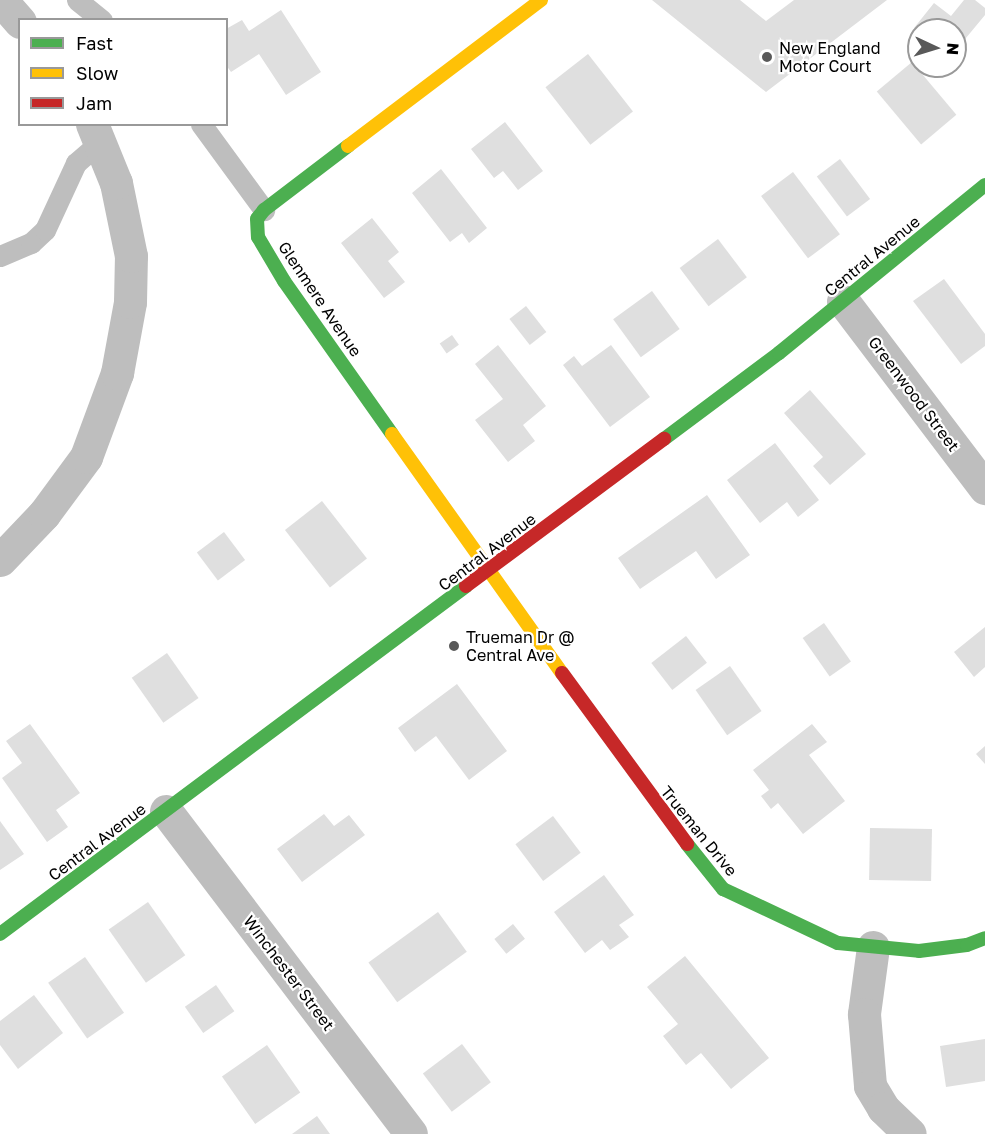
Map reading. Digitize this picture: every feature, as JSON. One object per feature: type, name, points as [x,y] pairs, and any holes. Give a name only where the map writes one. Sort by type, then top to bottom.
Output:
[{"type":"street","points":[[264,210],[541,0]]},
{"type":"street","points":[[0,560],[44,514],[86,457],[117,373],[130,302],[131,256],[117,183],[96,133]]},
{"type":"street","name":"Central Avenue","points":[[0,934],[490,570],[843,301],[985,185]]},
{"type":"street","name":"Glenmere Avenue","points":[[264,210],[258,219],[256,232],[284,281],[490,570]]},
{"type":"street","name":"Greenwood Street","points":[[843,301],[985,488]]},
{"type":"street","name":"Trueman Drive","points":[[490,570],[649,797],[723,889],[837,943],[919,951],[967,945],[985,938]]},
{"type":"street","name":"Winchester Street","points":[[166,811],[411,1134]]},
{"type":"street","points":[[873,947],[864,1014],[870,1086],[883,1108],[909,1134]]},
{"type":"lane","points":[[77,0],[100,18]]},
{"type":"lane","points":[[202,126],[264,210]]},
{"type":"lane","points":[[0,256],[31,243],[45,230],[76,163],[96,133]]},
{"type":"building","name":"New England Motor Court","points":[[652,0],[740,0],[766,21],[794,0],[887,0],[766,92]]},
{"type":"building","points":[[964,0],[975,0],[985,8],[985,15],[967,37],[967,18],[922,18],[934,3],[951,16]]},
{"type":"building","points":[[281,10],[321,72],[286,95],[259,54],[231,72],[228,68],[228,28],[242,20],[249,31]]},
{"type":"building","points":[[588,54],[633,112],[590,145],[545,87]]},
{"type":"building","points":[[907,66],[907,78],[925,78],[956,115],[921,144],[877,92]]},
{"type":"building","points":[[505,122],[543,171],[518,190],[503,171],[494,178],[471,149]]},
{"type":"building","points":[[840,159],[870,199],[847,216],[817,176]]},
{"type":"building","points":[[441,169],[487,228],[469,243],[462,233],[450,242],[412,193]]},
{"type":"building","points":[[793,172],[840,234],[808,258],[761,196]]},
{"type":"building","points":[[372,218],[399,252],[388,261],[405,282],[384,298],[341,243]]},
{"type":"building","points":[[718,239],[747,277],[709,306],[680,268]]},
{"type":"building","points":[[944,279],[985,334],[985,346],[961,364],[913,301]]},
{"type":"building","points":[[652,291],[680,329],[641,357],[613,319]]},
{"type":"building","points":[[526,306],[546,332],[530,345],[509,319]]},
{"type":"building","points":[[452,335],[459,345],[447,353],[440,344]]},
{"type":"building","points":[[498,345],[546,406],[523,425],[535,441],[508,462],[475,420],[503,399],[475,364]]},
{"type":"building","points":[[611,345],[650,397],[610,427],[563,365],[574,356],[582,366]]},
{"type":"building","points":[[810,390],[866,454],[830,485],[813,466],[823,457],[784,413]]},
{"type":"building","points":[[775,443],[819,500],[798,517],[787,502],[760,523],[727,480]]},
{"type":"building","points":[[707,495],[750,555],[716,579],[696,551],[640,589],[618,558]]},
{"type":"building","points":[[322,501],[367,559],[330,587],[285,530]]},
{"type":"building","points":[[224,532],[245,560],[218,580],[197,552]]},
{"type":"building","points":[[824,623],[851,662],[830,676],[803,638]]},
{"type":"building","points":[[985,627],[985,667],[974,677],[954,652]]},
{"type":"building","points":[[686,636],[707,663],[672,690],[651,663]]},
{"type":"building","points":[[167,653],[199,698],[163,723],[132,678]]},
{"type":"building","points":[[730,666],[762,711],[727,735],[696,690]]},
{"type":"building","points":[[457,684],[507,751],[469,780],[436,736],[415,752],[398,728]]},
{"type":"building","points":[[30,724],[80,793],[56,810],[68,827],[47,842],[2,778],[22,763],[6,741]]},
{"type":"building","points":[[812,724],[827,742],[809,755],[845,801],[803,834],[778,803],[771,809],[761,796],[769,790],[753,770]]},
{"type":"building","points":[[985,746],[985,764],[976,754]]},
{"type":"building","points":[[324,814],[334,826],[349,815],[365,835],[302,882],[277,849]]},
{"type":"building","points":[[553,816],[581,853],[543,881],[515,844]]},
{"type":"building","points":[[0,821],[24,854],[0,870]]},
{"type":"building","points":[[870,828],[932,829],[931,881],[869,880]]},
{"type":"building","points":[[604,875],[634,915],[619,925],[629,937],[610,950],[602,940],[585,953],[554,912]]},
{"type":"building","points":[[148,902],[185,955],[146,983],[109,930]]},
{"type":"building","points":[[438,912],[467,952],[397,1002],[368,963]]},
{"type":"building","points":[[513,924],[525,939],[506,954],[494,939]]},
{"type":"building","points":[[685,956],[769,1058],[731,1089],[701,1053],[686,1065],[663,1036],[678,1024],[647,987]]},
{"type":"building","points":[[85,957],[124,1013],[87,1039],[48,983]]},
{"type":"building","points":[[216,985],[234,1011],[203,1033],[185,1007]]},
{"type":"building","points":[[34,995],[63,1033],[18,1069],[0,1045],[0,1021]]},
{"type":"building","points":[[985,1039],[985,1081],[946,1087],[940,1046]]},
{"type":"building","points":[[462,1044],[491,1082],[452,1112],[423,1073]]},
{"type":"building","points":[[267,1045],[300,1093],[255,1124],[222,1077]]},
{"type":"building","points":[[317,1116],[330,1134],[292,1134]]},
{"type":"traffic: fast","points":[[348,146],[264,210],[257,219],[258,237],[284,281],[392,434]]},
{"type":"traffic: fast","points":[[664,439],[779,353],[985,185]]},
{"type":"traffic: fast","points":[[0,934],[466,586]]},
{"type":"traffic: fast","points":[[687,844],[723,889],[838,943],[919,951],[967,945],[985,938]]},
{"type":"traffic: slow","points":[[348,146],[541,0]]},
{"type":"traffic: slow","points":[[392,434],[562,673]]},
{"type":"traffic: jam","points":[[466,586],[664,439]]},
{"type":"traffic: jam","points":[[562,673],[687,844]]},
{"type":"place","name":"New England Motor Court","points":[[767,57]]},
{"type":"place","name":"Trueman Dr @ Central Ave","points":[[454,646]]}]
